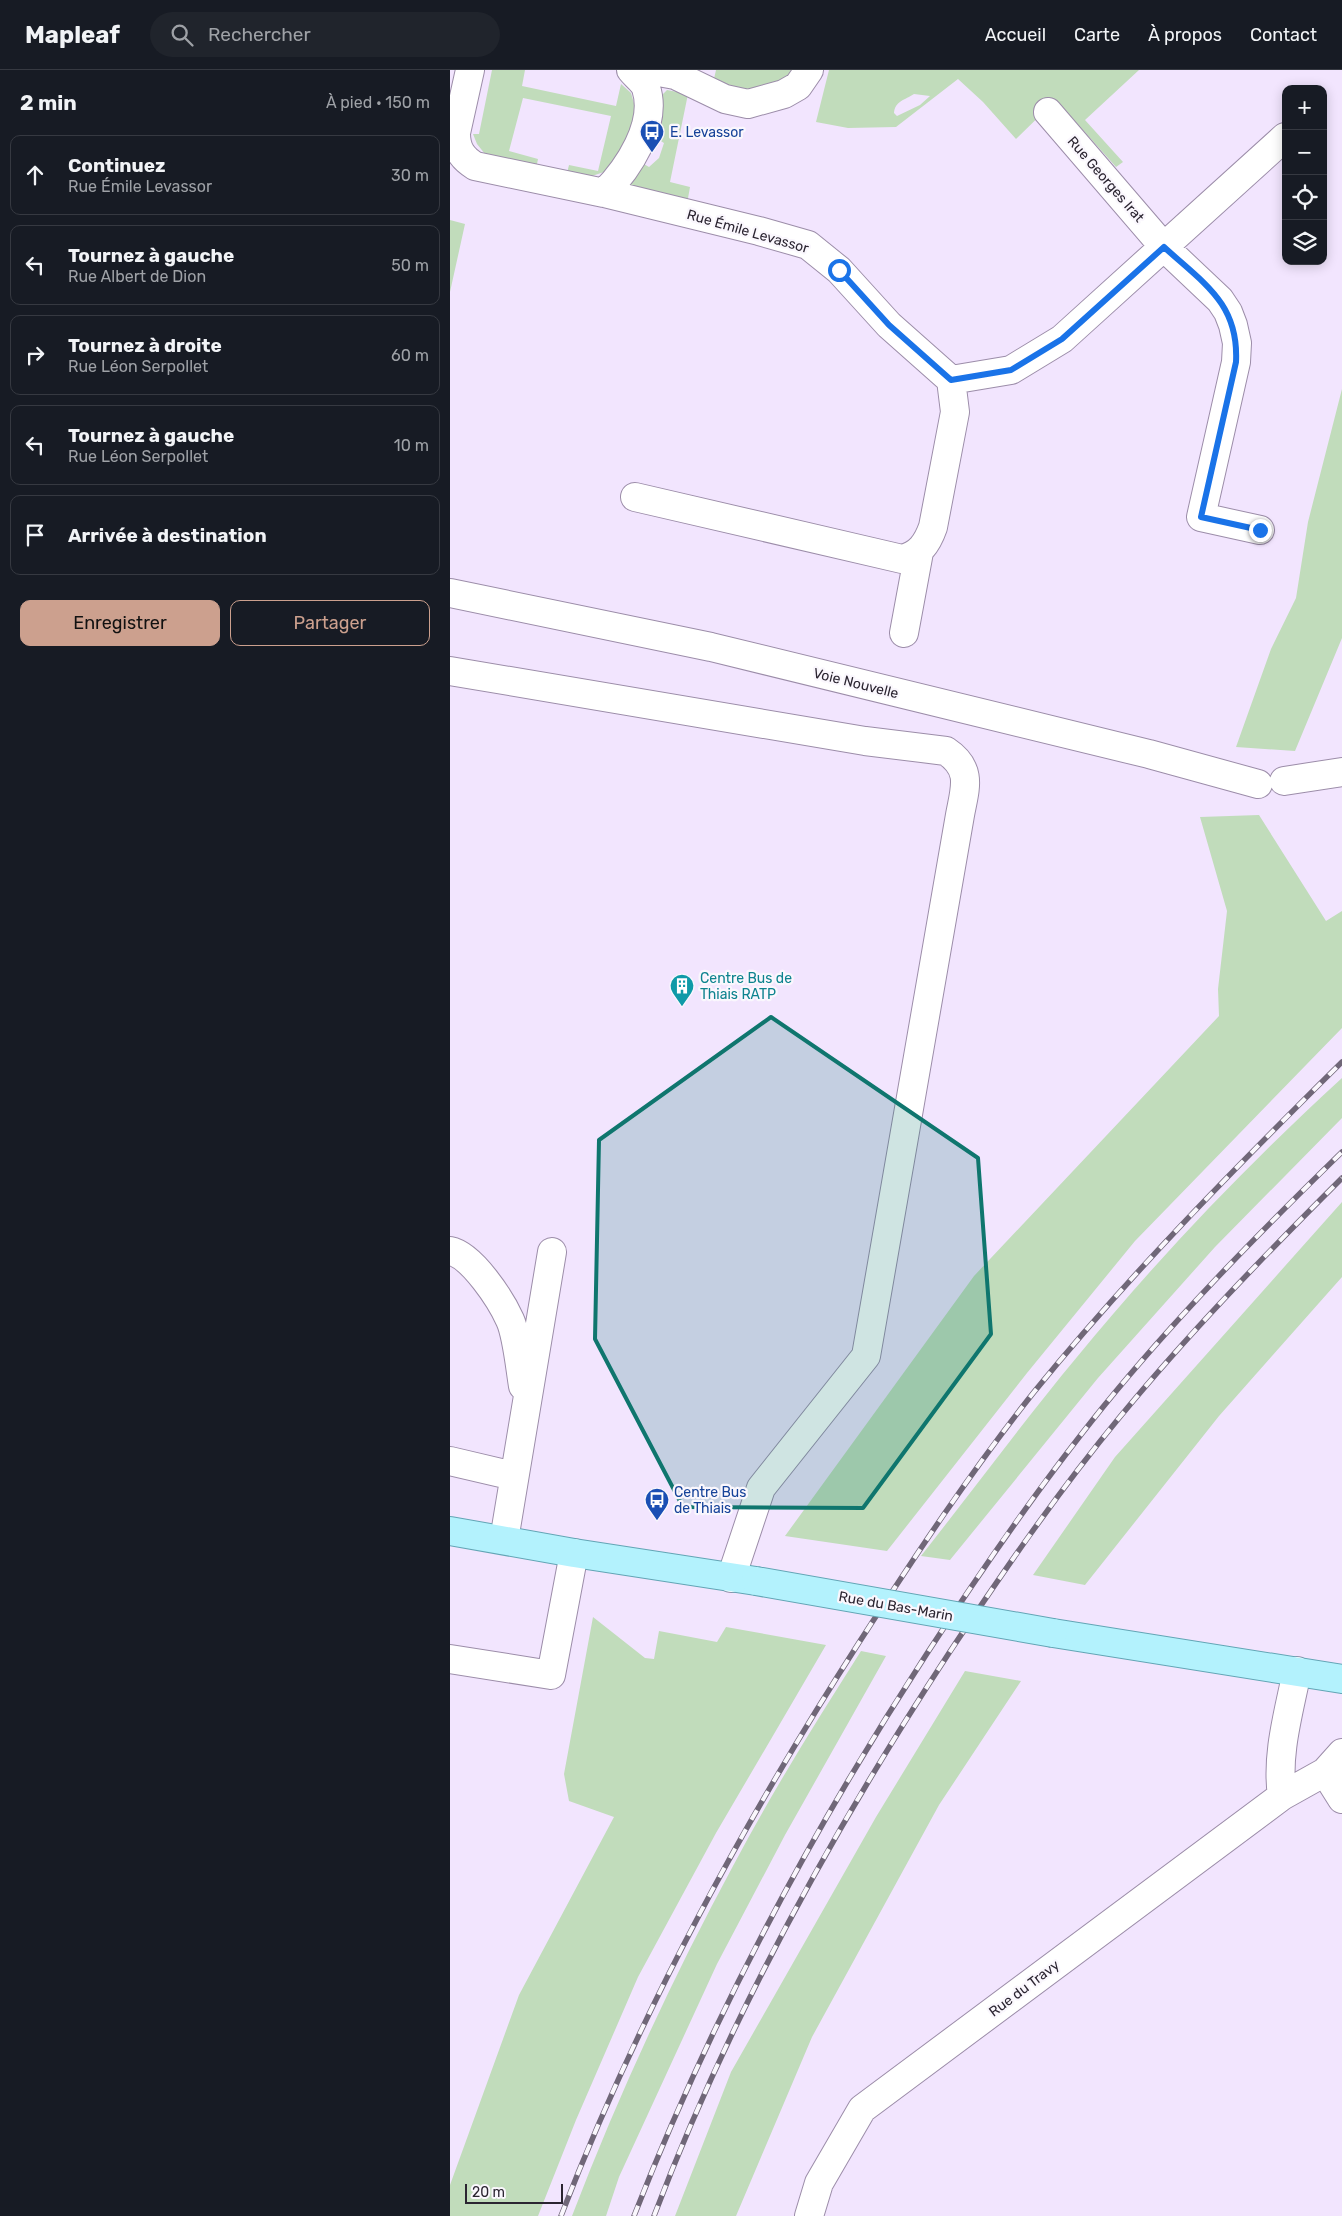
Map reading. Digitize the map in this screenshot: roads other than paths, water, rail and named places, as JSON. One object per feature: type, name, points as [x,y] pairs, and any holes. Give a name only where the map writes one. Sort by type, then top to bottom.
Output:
[{"type":"main road","name":"Rue du Bas-Marin","points":[[450,1531],[743,1579],[1053,1633],[1342,1679]]},
{"type":"street","name":"Rue Émile Levassor","points":[[470,70],[456,133],[456,143],[465,160],[476,166],[604,193],[808,245],[829,260],[889,325],[951,380]]},
{"type":"street","points":[[604,193],[620,178],[630,161],[640,142],[648,116],[646,88],[631,70]]},
{"type":"street","points":[[648,70],[675,75],[725,99],[748,104],[784,94],[798,86],[809,70]]},
{"type":"street","name":"Rue Georges Irat","points":[[1048,112],[1164,247],[1220,300],[1228,312],[1237,343],[1236,362],[1201,517],[1260,530]]},
{"type":"street","points":[[635,497],[902,560],[911,557],[919,552],[928,541],[933,528],[953,422],[955,405],[951,380],[1011,370],[1062,339],[1282,139]]},
{"type":"street","points":[[904,633],[919,552]]},
{"type":"street","name":"Voie Nouvelle","points":[[450,593],[710,647],[1271,782],[1342,772]]},
{"type":"street","points":[[450,671],[865,741],[946,751],[957,758],[964,770],[966,780],[866,1356],[761,1488],[743,1579]]},
{"type":"street","points":[[450,1251],[457,1252],[477,1268],[511,1321],[526,1404]]},
{"type":"street","points":[[504,1540],[552,1252]]},
{"type":"street","points":[[450,1461],[514,1476]]},
{"type":"street","points":[[450,1659],[551,1675],[574,1552]]},
{"type":"street","points":[[1282,1796],[1280,1767],[1283,1736],[1297,1671]]},
{"type":"street","points":[[1333,1763],[1342,1799]]},
{"type":"street","name":"Rue du Travy","points":[[809,2216],[819,2182],[862,2109],[1282,1796],[1333,1763]]},
{"type":"railway","points":[[561,2216],[591,2141],[624,2067],[696,1921],[775,1779],[860,1641],[923,1546],[1011,1422],[1107,1306],[1262,1142],[1342,1062]]},
{"type":"railway","points":[[634,2216],[696,2070],[766,1928],[803,1858],[843,1790],[947,1623],[1034,1498],[1103,1407],[1159,1341],[1219,1276],[1342,1152]]},
{"type":"railway","points":[[654,2216],[683,2142],[715,2069],[786,1927],[824,1857],[865,1788],[949,1653],[1031,1533],[1119,1418],[1228,1295],[1342,1178]]},
{"type":"place","name":"E. Levassor","points":[[652,153]]},
{"type":"place","name":"Centre Bus de Thiais RATP","points":[[682,1007]]},
{"type":"place","name":"Centre Bus de Thiais","points":[[657,1521]]}]
